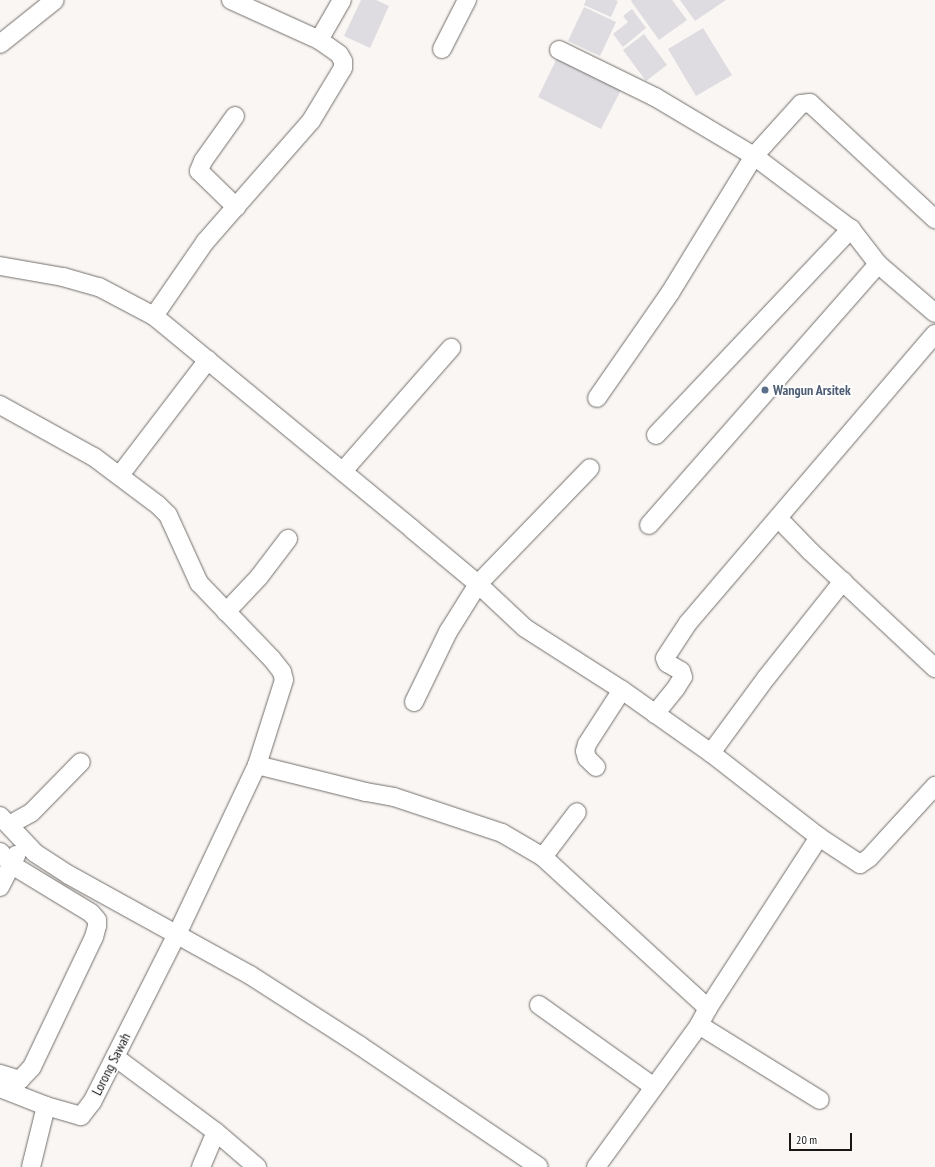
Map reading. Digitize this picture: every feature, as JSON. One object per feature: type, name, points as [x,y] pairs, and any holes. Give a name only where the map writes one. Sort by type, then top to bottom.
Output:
[{"type":"street","points":[[0,44],[55,0]]},
{"type":"street","points":[[154,316],[205,242],[311,121],[343,68],[344,61],[339,54],[319,40],[231,0]]},
{"type":"street","points":[[319,40],[342,0]]},
{"type":"street","points":[[442,49],[468,0]]},
{"type":"street","points":[[559,50],[655,97],[754,156],[851,229],[878,264],[935,313]]},
{"type":"street","points":[[597,398],[670,293],[754,156],[802,104],[810,103],[935,219]]},
{"type":"street","points":[[234,116],[203,161],[199,171],[236,207]]},
{"type":"street","points":[[656,435],[851,229]]},
{"type":"street","points":[[649,525],[878,264]]},
{"type":"street","points":[[0,266],[63,277],[99,287],[154,316],[478,584],[525,628],[622,690],[711,753],[819,837],[855,862],[860,864],[864,863],[935,786]]},
{"type":"street","points":[[655,714],[683,677],[681,671],[667,663],[665,658],[668,651],[699,608],[932,343]]},
{"type":"street","points":[[343,471],[451,348]]},
{"type":"street","points":[[120,476],[208,360]]},
{"type":"street","name":"Lorong Sawah","points":[[0,405],[72,444],[120,476],[158,505],[168,515],[199,583],[278,666],[284,680],[257,766],[177,934],[92,1102],[81,1116],[46,1106],[0,1088]]},
{"type":"street","points":[[414,702],[448,632],[478,584],[590,468]]},
{"type":"street","points":[[778,518],[935,668]]},
{"type":"street","points":[[226,612],[259,577],[288,539]]},
{"type":"street","points":[[711,753],[766,678],[843,581]]},
{"type":"street","points":[[596,767],[587,758],[585,751],[587,744],[622,690]]},
{"type":"street","points":[[81,762],[31,813],[4,821],[35,852],[70,875],[250,975],[288,999],[359,1045],[527,1164]]},
{"type":"street","points":[[257,766],[366,792],[394,797],[502,833],[543,857],[708,1008]]},
{"type":"street","points":[[543,857],[577,812]]},
{"type":"street","points":[[596,1167],[699,1025],[708,1008],[819,837]]},
{"type":"street","points":[[0,887],[6,858],[23,840]]},
{"type":"street","points":[[0,1074],[20,1080],[32,1067],[94,937],[97,926],[96,920],[91,913],[6,858]]},
{"type":"street","points":[[539,1005],[654,1087]]},
{"type":"street","points":[[699,1025],[820,1100]]},
{"type":"street","points":[[115,1057],[216,1132],[257,1167]]},
{"type":"street","points":[[30,1167],[46,1106]]},
{"type":"street","points":[[201,1167],[216,1132]]},
{"type":"building","points":[[361,0],[376,0],[389,6],[370,48],[344,36]]},
{"type":"building","points":[[586,0],[618,1],[611,17],[584,5]]},
{"type":"building","points":[[672,0],[687,20],[659,40],[631,1]]},
{"type":"building","points":[[680,0],[726,0],[695,21]]},
{"type":"building","points":[[584,7],[616,22],[600,56],[568,41]]},
{"type":"building","points":[[632,9],[646,28],[623,47],[613,34],[628,22],[623,16]]},
{"type":"building","points":[[703,28],[732,75],[696,96],[668,49]]},
{"type":"building","points":[[644,34],[667,65],[646,81],[623,50]]},
{"type":"building","points":[[558,56],[622,88],[601,129],[538,97]]},
{"type":"place","name":"Wangun Arsitek","points":[[765,390]]}]
